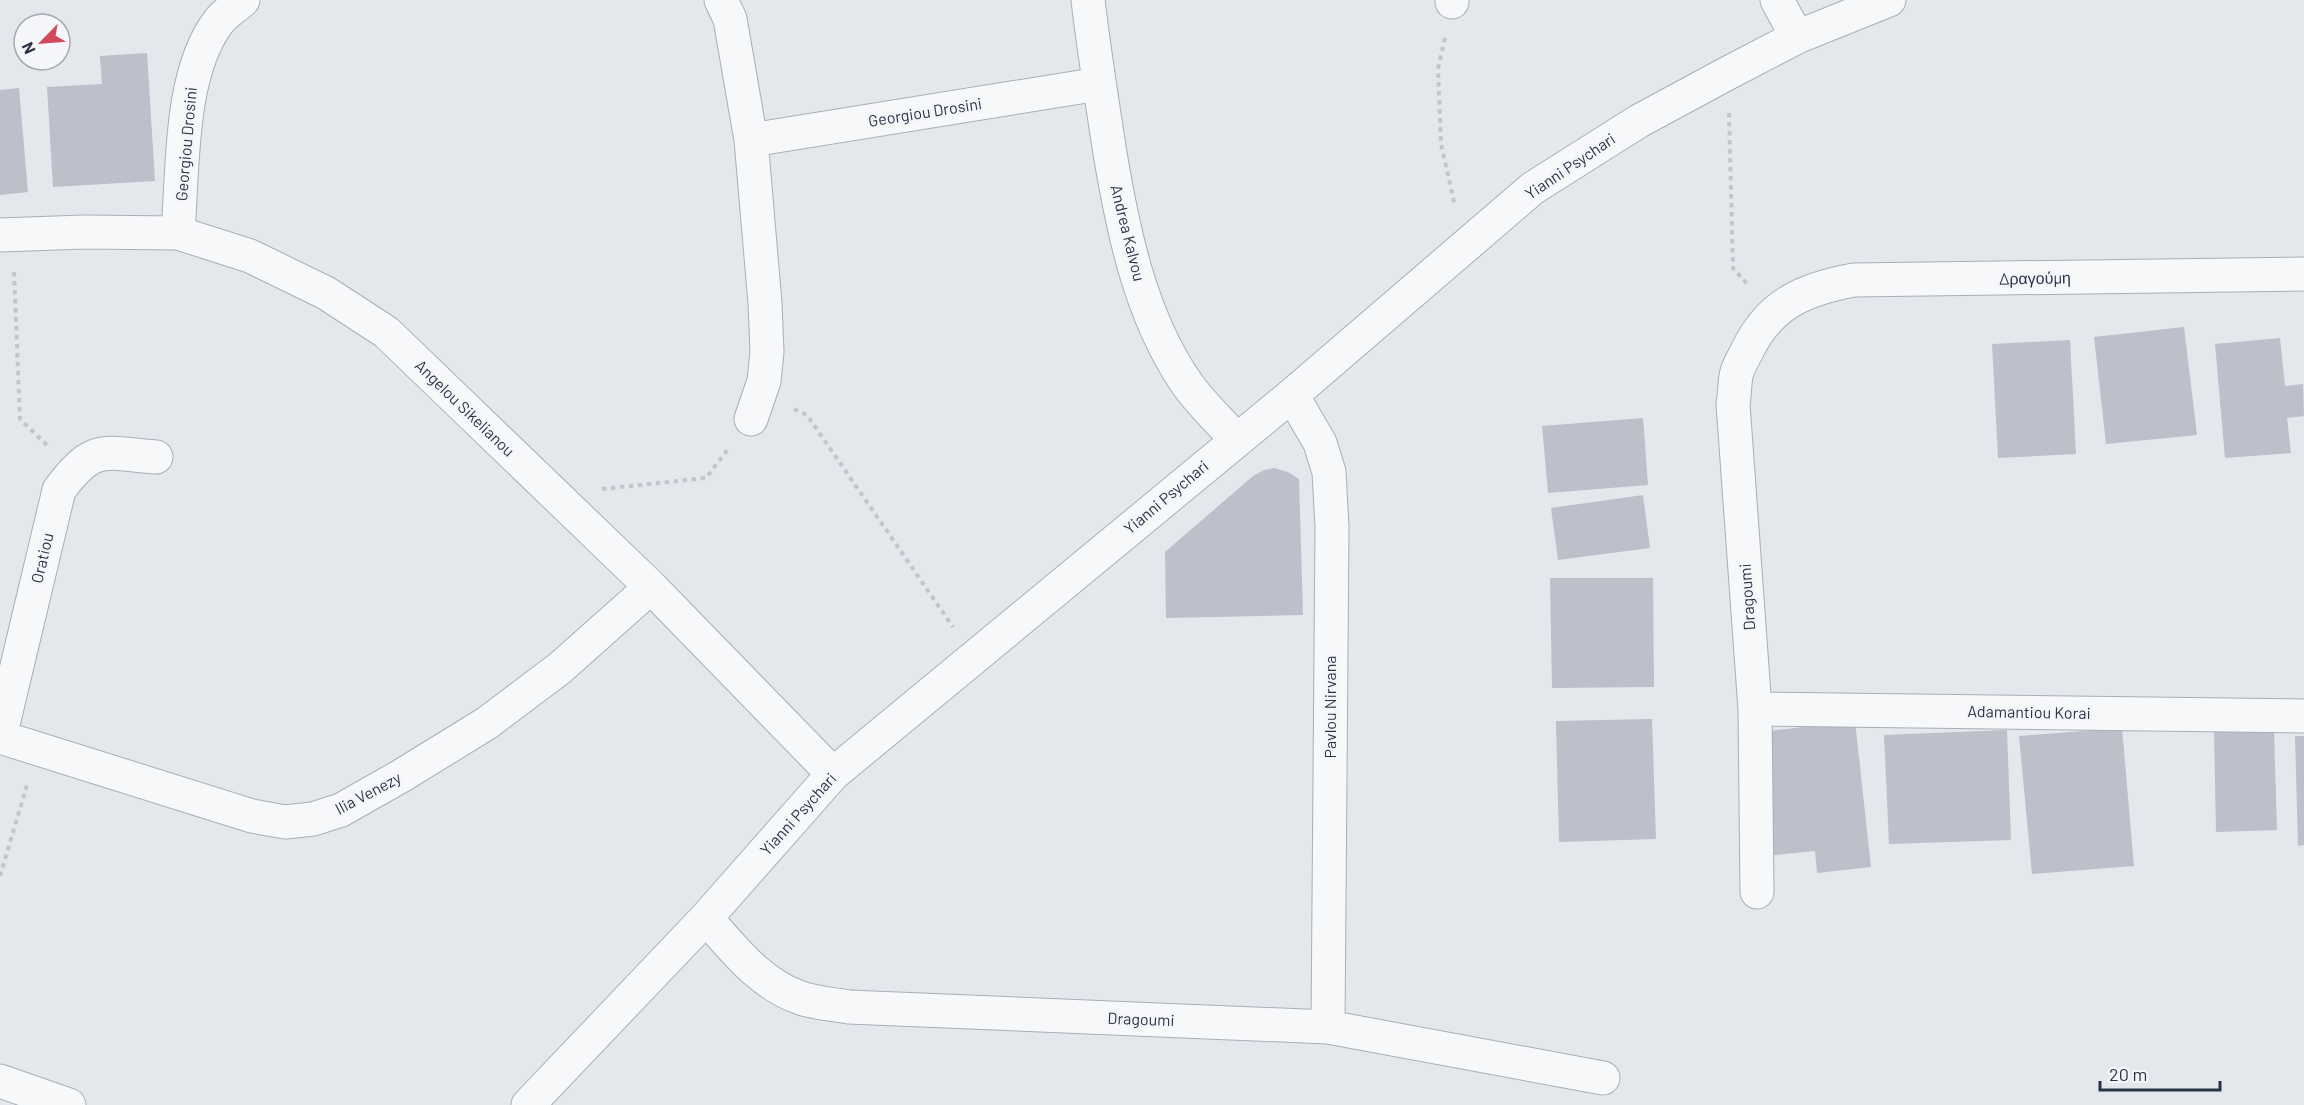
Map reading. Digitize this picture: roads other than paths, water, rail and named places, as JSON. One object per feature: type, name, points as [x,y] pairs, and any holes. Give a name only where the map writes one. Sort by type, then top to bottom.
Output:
[{"type":"street","name":"Georgiou Drosini","points":[[178,233],[189,92],[200,56],[219,21],[243,0]]},
{"type":"street","points":[[720,0],[730,19],[752,140],[767,352],[764,381],[756,405]]},
{"type":"street","name":"Andrea Kalvou","points":[[1088,0],[1099,84],[1122,221],[1143,293],[1163,343],[1185,382],[1236,439]]},
{"type":"street","points":[[1777,0],[1797,37]]},
{"type":"street","name":"Yianni Psychari","points":[[528,1105],[705,918],[833,774],[1292,395],[1533,188],[1639,121],[1728,73],[1797,37],[1890,0]]},
{"type":"street","name":"Georgiou Drosini","points":[[752,140],[1099,84]]},
{"type":"street","name":"Angelou Sikelianou","points":[[6,235],[84,232],[178,233],[250,256],[326,293],[386,332],[651,587],[833,774]]},
{"type":"street","name":"Δραγούμη","points":[[1773,313],[1795,298],[1823,286],[1854,280],[2304,274]]},
{"type":"street","name":"Dragoumi","points":[[1757,892],[1755,709],[1733,404],[1737,371],[1753,338],[1773,313]]},
{"type":"street","name":"Pavlou Nirvana","points":[[1292,395],[1320,443],[1329,472],[1332,539],[1328,1027]]},
{"type":"street","name":"Oratiou","points":[[0,737],[59,490],[74,470],[87,458],[103,453],[156,457]]},
{"type":"street","name":"Ilia Venezy","points":[[0,737],[252,816],[285,822],[314,819],[341,810],[487,723],[560,668],[651,587]]},
{"type":"street","name":"Adamantiou Korai","points":[[1755,709],[2304,716]]},
{"type":"street","name":"Dragoumi","points":[[705,918],[752,969],[777,987],[799,998],[839,1005],[1328,1027],[1603,1078]]},
{"type":"street","points":[[0,1081],[69,1105]]}]
